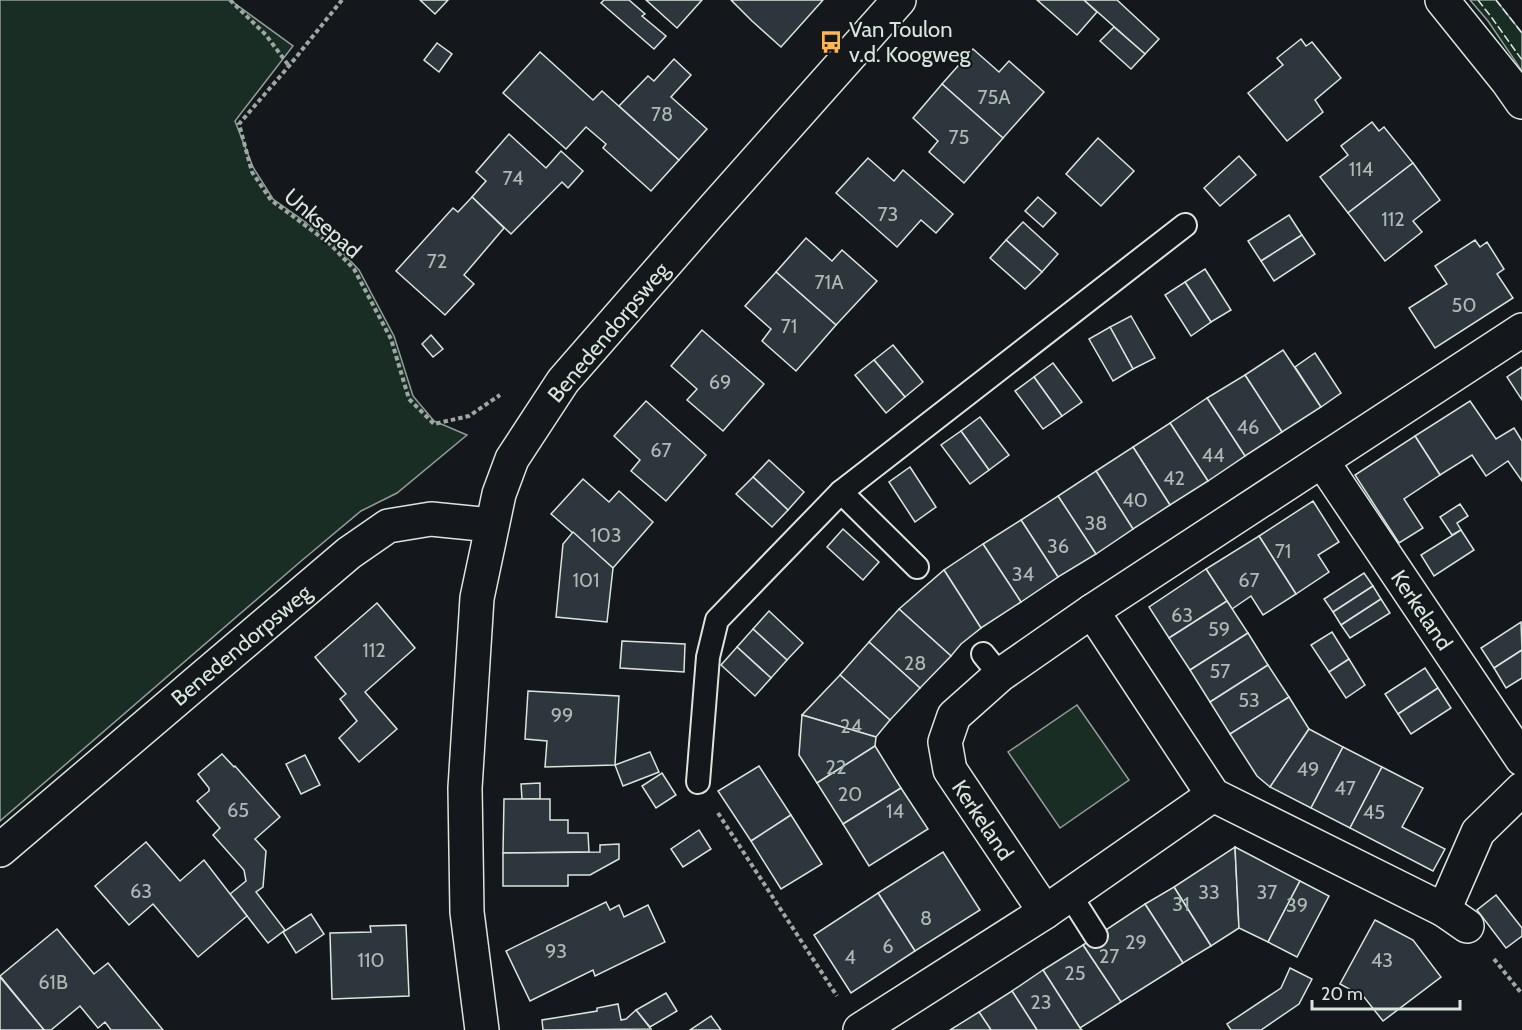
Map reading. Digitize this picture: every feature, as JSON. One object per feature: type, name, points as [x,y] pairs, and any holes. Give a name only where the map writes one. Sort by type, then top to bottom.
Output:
[{"type":"street","name":"Benedendorpsweg","points":[[0,850],[349,553],[388,526],[431,519],[491,525],[512,459],[563,381],[899,0]]},
{"type":"street","points":[[1442,0],[1522,102]]},
{"type":"street","name":"Kerkeland","points":[[1057,903],[950,770],[945,742],[954,716],[992,664],[1092,611],[1522,330]]},
{"type":"street","name":"Kerkeland","points":[[1322,461],[1522,759]]},
{"type":"street","points":[[482,1030],[467,912],[465,788],[477,598],[491,525]]},
{"type":"street","points":[[1092,611],[1213,795],[1456,918],[1478,832],[1522,789]]},
{"type":"street","points":[[860,1030],[1057,903],[1213,795]]},
{"type":"lane","points":[[698,783],[708,657],[717,620],[841,492],[1185,225]]},
{"type":"lane","points":[[841,492],[917,567]]},
{"type":"lane","points":[[1057,903],[1096,936]]},
{"type":"path","points":[[230,0],[266,35],[290,66]]},
{"type":"path","name":"Unksepad","points":[[342,0],[290,66],[239,124],[252,172],[271,200],[329,243],[354,269],[391,339],[409,399],[434,424],[469,416],[520,382],[563,381]]},
{"type":"path","points":[[698,783],[841,1002]]},
{"type":"green space","points":[[0,0],[230,0],[293,46],[235,121],[253,167],[273,199],[331,240],[359,270],[394,336],[413,396],[434,421],[467,435],[397,493],[361,511],[0,821]]},
{"type":"green space","points":[[1470,0],[1496,0],[1522,33],[1522,71],[1488,21]]},
{"type":"green space","points":[[1077,705],[1129,780],[1060,828],[1008,752]]},
{"type":"building","points":[[420,0],[448,0],[435,14]]},
{"type":"building","points":[[604,0],[629,0],[645,14],[642,16],[666,36],[654,49],[601,3]]},
{"type":"building","points":[[646,0],[702,0],[677,28]]},
{"type":"building","points":[[731,0],[823,0],[781,47]]},
{"type":"building","points":[[1037,0],[1084,0],[1097,12],[1077,35]]},
{"type":"building","points":[[1084,0],[1117,0],[1159,39],[1145,54]]},
{"type":"building","points":[[1114,27],[1145,54],[1131,69],[1100,41]]},
{"type":"building","points":[[1301,39],[1306,46],[1312,42],[1341,78],[1315,100],[1323,112],[1287,141],[1248,93],[1283,65],[1277,58]]},
{"type":"building","points":[[437,43],[452,54],[439,72],[424,60]]},
{"type":"building","points":[[973,49],[999,72],[1009,61],[1044,92],[1003,138],[942,84]]},
{"type":"building","points":[[540,52],[593,100],[602,91],[679,160],[651,191],[603,148],[606,144],[586,127],[566,149],[503,93]]},
{"type":"building","points":[[674,59],[691,75],[671,97],[707,129],[679,160],[619,106],[648,76],[654,81]]},
{"type":"building","points":[[942,84],[1003,138],[964,183],[929,152],[938,141],[913,118]]},
{"type":"building","points":[[1372,122],[1379,131],[1384,127],[1413,163],[1348,213],[1320,177],[1348,155],[1341,146]]},
{"type":"building","points":[[509,134],[546,168],[561,151],[583,171],[568,188],[562,182],[511,234],[472,197],[486,181],[476,172]]},
{"type":"building","points":[[1098,138],[1134,171],[1101,206],[1066,174]]},
{"type":"building","points":[[1239,156],[1256,175],[1220,206],[1204,188]]},
{"type":"building","points":[[868,158],[894,181],[903,170],[953,214],[936,233],[921,220],[897,247],[836,193]]},
{"type":"building","points":[[1413,163],[1440,200],[1413,221],[1422,232],[1385,261],[1348,213]]},
{"type":"building","points":[[472,197],[504,228],[464,275],[474,284],[445,315],[396,271],[453,208],[458,212]]},
{"type":"building","points":[[1038,197],[1056,213],[1043,227],[1025,211]]},
{"type":"building","points":[[1289,215],[1302,235],[1261,261],[1248,241]]},
{"type":"building","points":[[1023,222],[1058,254],[1042,272],[1006,240]]},
{"type":"building","points":[[1302,235],[1315,254],[1274,281],[1261,261]]},
{"type":"building","points":[[806,238],[832,261],[842,250],[877,281],[836,325],[776,272]]},
{"type":"building","points":[[1006,240],[1042,272],[1025,289],[990,258]]},
{"type":"building","points":[[1475,240],[1480,247],[1487,242],[1504,269],[1497,274],[1513,298],[1435,348],[1409,308],[1447,284],[1435,266]]},
{"type":"building","points":[[1205,269],[1231,310],[1211,322],[1185,282]]},
{"type":"building","points":[[776,272],[836,325],[796,371],[762,341],[771,329],[745,306]]},
{"type":"building","points":[[1185,282],[1211,322],[1191,336],[1165,295]]},
{"type":"building","points":[[1131,316],[1155,358],[1133,369],[1110,327]]},
{"type":"building","points":[[1110,327],[1133,369],[1113,381],[1089,339]]},
{"type":"building","points":[[702,330],[764,384],[723,431],[687,400],[697,389],[671,366]]},
{"type":"building","points":[[431,335],[443,349],[433,357],[422,344]]},
{"type":"building","points":[[893,345],[923,382],[905,397],[874,360]]},
{"type":"building","points":[[1283,350],[1321,407],[1282,432],[1245,375]]},
{"type":"building","points":[[1315,353],[1341,393],[1321,407],[1295,367]]},
{"type":"building","points":[[874,360],[905,397],[886,413],[855,375]]},
{"type":"building","points":[[1053,363],[1082,402],[1062,416],[1034,377]]},
{"type":"building","points":[[1522,367],[1522,400],[1507,377]]},
{"type":"building","points":[[1245,375],[1282,432],[1245,456],[1207,398]]},
{"type":"building","points":[[1034,377],[1062,416],[1043,429],[1015,391]]},
{"type":"building","points":[[1207,398],[1245,456],[1208,481],[1170,423]]},
{"type":"building","points":[[646,401],[706,455],[666,501],[631,471],[640,460],[614,436]]},
{"type":"building","points":[[1470,401],[1496,439],[1514,428],[1522,441],[1522,481],[1508,461],[1486,476],[1472,455],[1440,475],[1415,436]]},
{"type":"building","points":[[980,417],[1009,455],[989,470],[961,431]]},
{"type":"building","points":[[1170,423],[1208,481],[1170,505],[1133,447]]},
{"type":"building","points":[[961,431],[989,470],[970,484],[941,445]]},
{"type":"building","points":[[1415,436],[1440,475],[1404,499],[1423,528],[1399,543],[1355,475]]},
{"type":"building","points":[[1133,447],[1170,505],[1133,529],[1096,471]]},
{"type":"building","points":[[769,460],[804,492],[788,510],[753,477]]},
{"type":"building","points":[[910,467],[936,507],[915,522],[889,482]]},
{"type":"building","points":[[1096,471],[1133,529],[1096,554],[1058,496]]},
{"type":"building","points":[[753,477],[788,510],[772,527],[736,494]]},
{"type":"building","points":[[583,479],[609,502],[619,491],[653,522],[613,568],[551,514]]},
{"type":"building","points":[[1058,496],[1096,554],[1058,577],[1021,520]]},
{"type":"building","points":[[1313,501],[1339,542],[1318,555],[1329,572],[1296,594],[1259,536]]},
{"type":"building","points":[[1460,504],[1468,516],[1457,523],[1461,530],[1452,535],[1440,517]]},
{"type":"building","points":[[1021,520],[1058,577],[1021,602],[983,544]]},
{"type":"building","points":[[843,529],[879,562],[863,580],[827,547]]},
{"type":"building","points":[[1461,530],[1474,550],[1434,576],[1421,555]]},
{"type":"building","points":[[573,532],[613,568],[607,622],[556,617],[563,544]]},
{"type":"building","points":[[1259,536],[1296,594],[1263,615],[1251,596],[1232,609],[1206,569]]},
{"type":"building","points":[[983,544],[1021,602],[981,628],[944,570]]},
{"type":"building","points":[[1206,569],[1227,601],[1169,638],[1149,607]]},
{"type":"building","points":[[944,570],[981,628],[961,644],[951,656],[899,609]]},
{"type":"building","points":[[1364,573],[1373,586],[1333,612],[1324,599]]},
{"type":"building","points":[[1373,586],[1381,599],[1341,625],[1333,612]]},
{"type":"building","points":[[1381,599],[1390,613],[1350,638],[1341,625]]},
{"type":"building","points":[[1227,601],[1248,633],[1190,670],[1169,638]]},
{"type":"building","points":[[377,603],[415,648],[365,692],[397,729],[359,762],[339,738],[357,721],[340,699],[346,694],[315,657]]},
{"type":"building","points":[[899,609],[951,656],[920,688],[869,642]]},
{"type":"building","points":[[769,611],[803,643],[787,660],[753,629]]},
{"type":"building","points":[[1521,622],[1522,650],[1494,668],[1481,648]]},
{"type":"building","points":[[753,629],[787,660],[771,678],[737,647]]},
{"type":"building","points":[[1332,632],[1349,659],[1329,672],[1311,645]]},
{"type":"building","points":[[1248,633],[1268,665],[1210,702],[1190,670]]},
{"type":"building","points":[[622,641],[685,644],[684,672],[620,668]]},
{"type":"building","points":[[869,642],[920,688],[890,720],[840,675]]},
{"type":"building","points":[[737,647],[771,678],[755,696],[721,665]]},
{"type":"building","points":[[1522,650],[1522,678],[1506,688],[1494,668]]},
{"type":"building","points":[[1349,659],[1365,685],[1346,698],[1329,672]]},
{"type":"building","points":[[1268,665],[1289,697],[1230,734],[1210,702]]},
{"type":"building","points":[[1425,668],[1438,688],[1398,714],[1385,694]]},
{"type":"building","points":[[840,675],[890,720],[876,737],[802,715]]},
{"type":"building","points":[[1438,688],[1451,708],[1411,734],[1398,714]]},
{"type":"building","points":[[528,691],[619,696],[615,765],[545,767],[547,741],[525,739]]},
{"type":"building","points":[[1289,697],[1309,729],[1270,787],[1257,776],[1230,734]]},
{"type":"building","points":[[802,715],[876,737],[875,746],[817,783],[799,755]]},
{"type":"building","points":[[1309,729],[1343,747],[1311,808],[1270,787]]},
{"type":"building","points":[[875,746],[901,788],[843,824],[817,783]]},
{"type":"building","points":[[1343,747],[1382,767],[1350,828],[1311,808]]},
{"type":"building","points":[[650,752],[659,772],[623,786],[615,765]]},
{"type":"building","points":[[222,754],[280,817],[255,839],[266,851],[263,887],[256,892],[285,930],[268,943],[230,894],[246,881],[244,870],[213,835],[220,828],[197,801],[209,791],[198,774]]},
{"type":"building","points":[[305,755],[320,785],[301,794],[286,764]]},
{"type":"building","points":[[759,766],[791,815],[751,841],[718,791]]},
{"type":"building","points":[[1382,767],[1423,788],[1402,827],[1445,849],[1433,871],[1350,828]]},
{"type":"building","points":[[662,773],[676,795],[656,808],[642,786]]},
{"type":"building","points":[[540,783],[540,799],[522,799],[521,784]]},
{"type":"building","points":[[901,788],[928,829],[869,866],[843,824]]},
{"type":"building","points":[[504,799],[550,799],[550,820],[568,820],[568,833],[588,833],[589,852],[503,853]]},
{"type":"building","points":[[791,815],[822,864],[781,889],[751,841]]},
{"type":"building","points":[[699,830],[711,849],[683,867],[671,849]]},
{"type":"building","points":[[146,842],[180,881],[204,860],[247,916],[198,957],[153,904],[129,925],[95,886]]},
{"type":"building","points":[[619,844],[619,859],[590,875],[568,875],[568,886],[503,886],[503,853],[600,852],[600,845]]},
{"type":"building","points":[[1235,847],[1239,928],[1211,946],[1174,887]]},
{"type":"building","points":[[1235,847],[1300,881],[1268,942],[1239,928]]},
{"type":"building","points":[[943,852],[980,910],[915,951],[878,893]]},
{"type":"building","points":[[1300,881],[1329,896],[1297,957],[1268,942]]},
{"type":"building","points":[[1174,887],[1211,946],[1183,963],[1145,904]]},
{"type":"building","points":[[878,893],[915,951],[851,993],[814,935]]},
{"type":"building","points":[[1496,895],[1522,928],[1522,936],[1506,948],[1477,910]]},
{"type":"building","points":[[606,902],[610,910],[619,905],[624,917],[648,905],[665,942],[595,976],[593,970],[530,1001],[506,951]]},
{"type":"building","points":[[1145,904],[1183,963],[1121,1002],[1083,945]]},
{"type":"building","points":[[311,914],[324,934],[296,953],[283,932]]},
{"type":"building","points":[[1375,920],[1413,940],[1441,977],[1383,1021],[1364,997],[1340,984]]},
{"type":"building","points":[[406,925],[409,996],[332,999],[330,933],[371,932],[370,926]]},
{"type":"building","points":[[57,929],[94,974],[108,963],[163,1030],[111,1030],[105,1022],[98,1028],[80,1006],[51,1030],[44,1030],[0,976]]},
{"type":"building","points":[[1083,945],[1121,1002],[1080,1028],[1043,970]]},
{"type":"building","points":[[1290,968],[1312,979],[1299,1004],[1261,1030],[1231,1030],[1227,1024],[1281,988]]},
{"type":"building","points":[[1043,970],[1082,1030],[1037,1030],[1012,991]]},
{"type":"building","points":[[0,977],[44,1030],[0,1030]]},
{"type":"building","points":[[1012,991],[1037,1030],[991,1030],[979,1012]]},
{"type":"building","points":[[666,993],[677,1011],[650,1027],[636,1010]]},
{"type":"building","points":[[618,1004],[621,1020],[626,1019],[636,1010],[651,1029],[543,1030],[542,1020],[597,1011],[597,1008]]},
{"type":"building","points":[[979,1012],[991,1030],[950,1030]]},
{"type":"building","points":[[711,1016],[721,1030],[690,1030]]},
{"type":"fence","points":[[1478,0],[1522,60]]},
{"type":"fence","points":[[1496,0],[1522,33]]},
{"type":"place","name":"Van Toulon v.d. Koogweg","points":[[831,42]]}]
